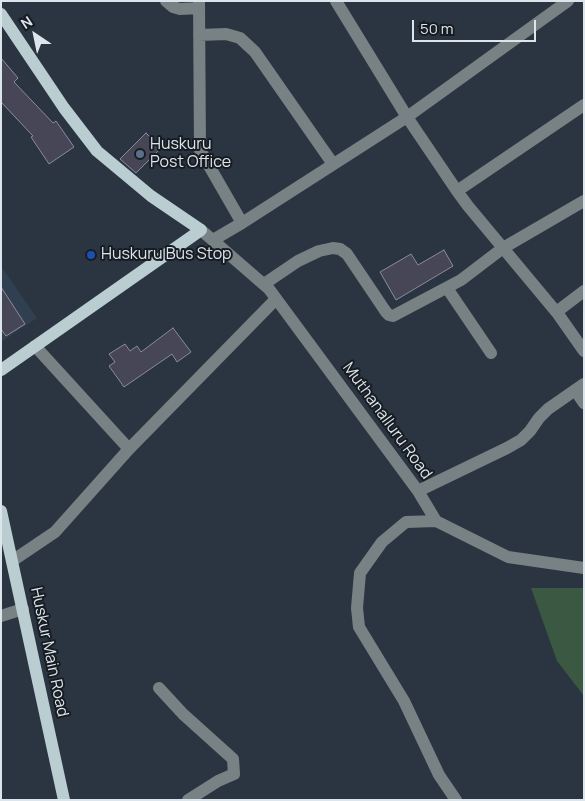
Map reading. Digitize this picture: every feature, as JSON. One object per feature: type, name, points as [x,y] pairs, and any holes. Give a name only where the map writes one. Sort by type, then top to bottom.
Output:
[{"type":"main road","points":[[1,14],[64,108],[97,151],[151,196],[201,230],[1,370]]},
{"type":"main road","name":"Huskur Main Road","points":[[1,511],[64,800]]},
{"type":"street","points":[[166,1],[172,7],[180,9],[199,4],[200,150],[242,223]]},
{"type":"street","points":[[336,1],[407,117],[457,191],[558,314],[584,351]]},
{"type":"street","points":[[213,240],[407,117],[568,1]]},
{"type":"street","points":[[198,35],[226,34],[240,38],[254,52],[333,164]]},
{"type":"street","points":[[457,191],[584,105]]},
{"type":"street","points":[[264,284],[298,261],[319,251],[333,248],[340,249],[347,254],[389,316],[393,316],[448,288],[503,248],[584,201]]},
{"type":"street","name":"Muthanalluru Road","points":[[201,230],[269,289],[418,492],[436,520]]},
{"type":"street","points":[[448,288],[491,353]]},
{"type":"street","points":[[558,314],[559,310],[584,291]]},
{"type":"street","points":[[12,561],[55,532],[129,450],[276,299]]},
{"type":"street","points":[[35,346],[129,450]]},
{"type":"street","points":[[418,492],[521,440],[539,418],[579,387],[584,403]]},
{"type":"street","points":[[456,800],[440,775],[404,701],[359,627],[357,608],[360,573],[382,542],[406,522],[436,520],[508,557],[584,568]]},
{"type":"street","points":[[1,616],[23,609]]},
{"type":"street","points":[[159,688],[182,714],[233,759],[234,774],[218,781],[188,800]]},
{"type":"shaded area","points":[[3,269],[37,318],[1,342],[1,270]]},
{"type":"green space","points":[[531,588],[584,588],[584,696],[557,661]]},
{"type":"building","points":[[1,58],[18,78],[14,82],[53,123],[56,121],[74,147],[49,164],[31,137],[33,136],[1,102]]},
{"type":"building","name":"Huskuru Post Office","points":[[146,133],[161,148],[136,173],[120,159]]},
{"type":"building","points":[[444,250],[453,266],[396,300],[380,272],[411,254],[418,265]]},
{"type":"building","points":[[1,287],[25,324],[6,336],[1,329]]},
{"type":"building","points":[[173,328],[191,352],[177,362],[172,354],[124,387],[109,366],[115,362],[109,354],[125,344],[130,351],[137,346],[141,352]]},
{"type":"place","name":"Huskuru Post Office","points":[[140,154]]},
{"type":"place","name":"Huskuru Bus Stop","points":[[91,255]]}]
